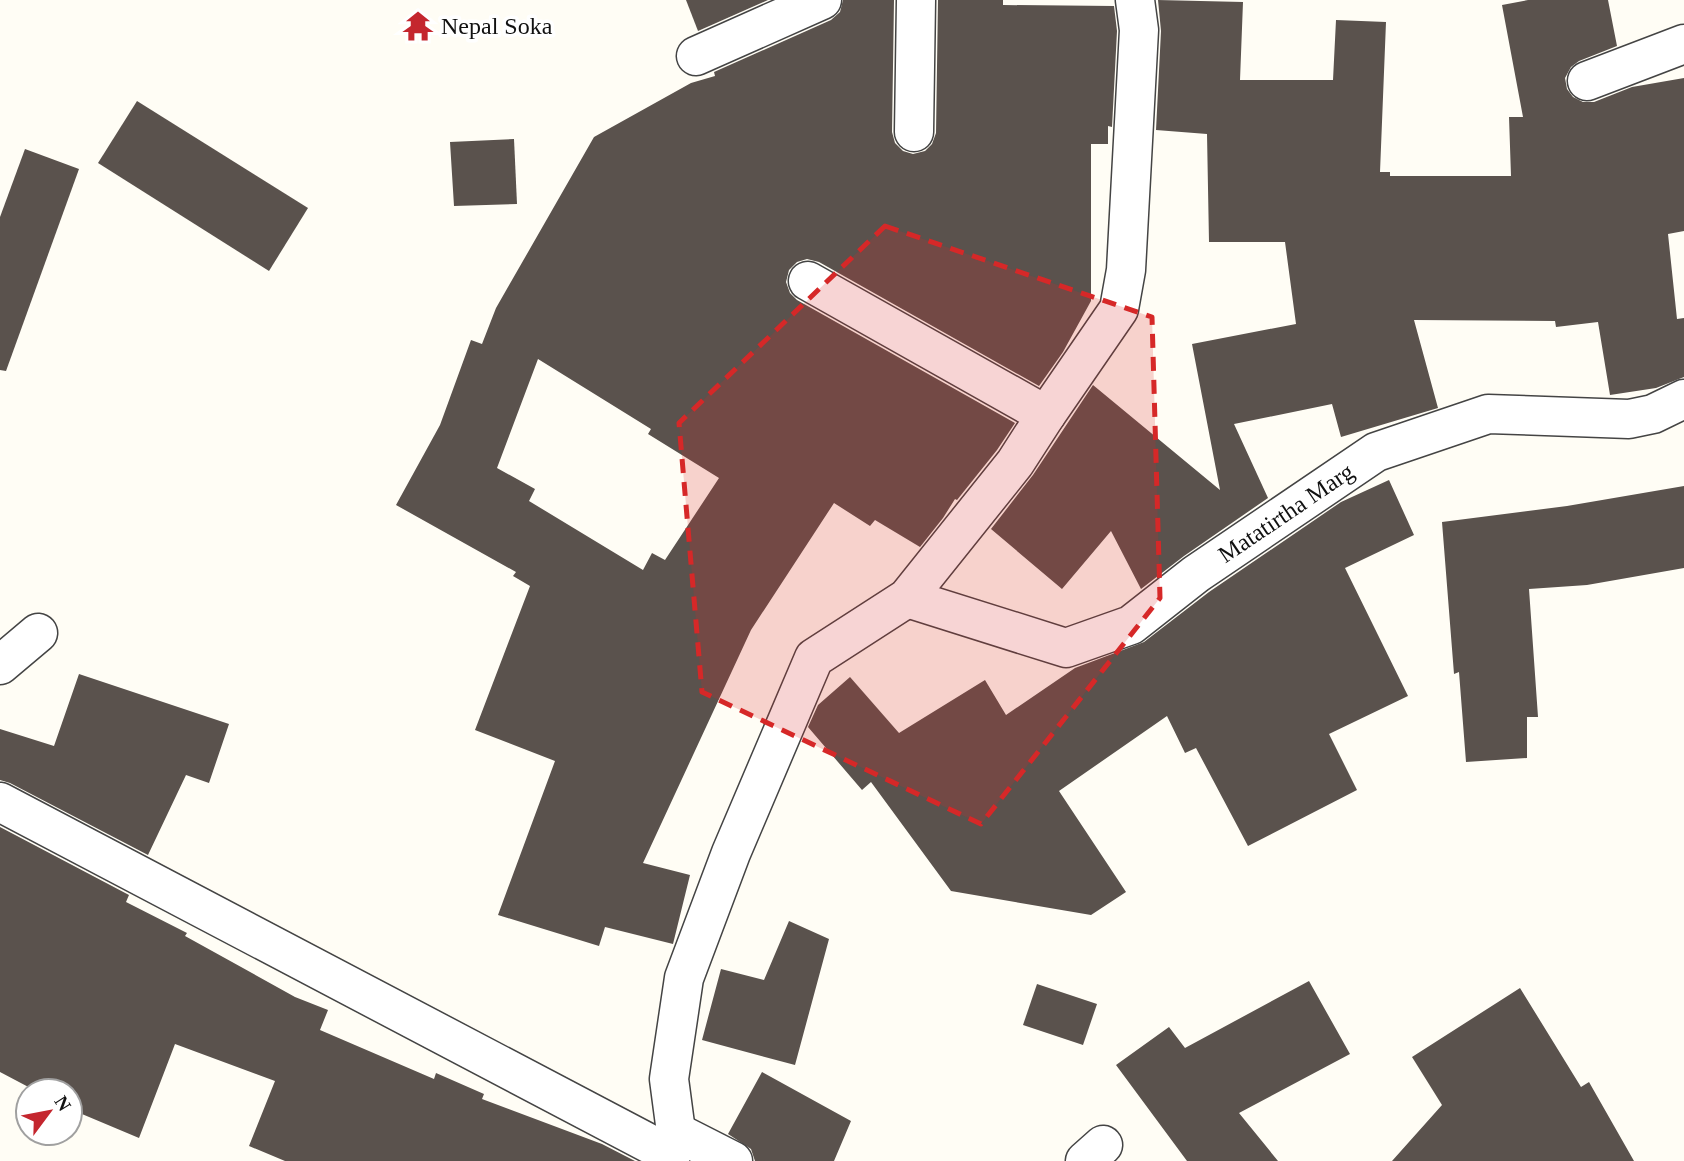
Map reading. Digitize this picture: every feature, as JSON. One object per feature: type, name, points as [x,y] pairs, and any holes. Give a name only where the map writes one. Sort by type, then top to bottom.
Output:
[{"type":"street","points":[[696,55],[822,0]]},
{"type":"street","points":[[914,132],[916,0]]},
{"type":"street","points":[[672,1149],[670,1079],[684,978],[731,853],[814,658],[907,598],[1016,463],[1119,309],[1126,270],[1137,70],[1139,30],[1135,0]]},
{"type":"street","points":[[1587,81],[1684,44]]},
{"type":"street","points":[[808,281],[1046,415]]},
{"type":"street","name":"Matatirtha Marg","points":[[907,598],[1066,648],[1131,625],[1196,574],[1376,452],[1489,414],[1629,419],[1653,414],[1684,399]]},
{"type":"street","points":[[0,665],[38,633]]},
{"type":"street","points":[[0,802],[672,1149],[733,1161]]},
{"type":"highlighted area","points":[[885,226],[1152,317],[1160,598],[981,824],[702,692],[679,423]]},
{"type":"building","points":[[686,0],[768,0],[698,31]]},
{"type":"building","points":[[843,0],[894,0],[892,132],[895,143],[903,151],[913,154],[925,151],[932,144],[936,133],[938,0],[1003,0],[1003,5],[1114,6],[1117,31],[1112,127],[1108,126],[1108,144],[1091,144],[1091,301],[1063,352],[1039,386],[819,262],[807,259],[797,262],[789,270],[786,282],[790,293],[797,300],[1015,423],[997,450],[957,500],[955,499],[920,547],[875,520],[870,526],[834,503],[751,630],[643,863],[690,875],[673,944],[605,927],[599,946],[498,915],[555,761],[475,730],[530,586],[513,576],[516,572],[396,505],[440,425],[471,340],[482,344],[496,308],[594,137],[691,83],[715,76],[714,72],[831,20],[840,12]],"holes":[[[538,359],[651,429],[648,434],[719,478],[665,560],[652,553],[643,570],[529,501],[535,489],[497,468]]]},
{"type":"building","points":[[1158,0],[1243,2],[1240,80],[1333,80],[1336,20],[1386,22],[1380,172],[1390,172],[1390,176],[1511,176],[1509,117],[1523,117],[1502,5],[1528,0],[1608,0],[1617,46],[1579,61],[1571,67],[1565,78],[1567,89],[1573,97],[1583,102],[1594,102],[1632,87],[1684,78],[1684,231],[1668,234],[1677,319],[1684,318],[1684,377],[1656,388],[1610,395],[1598,322],[1556,327],[1555,321],[1414,320],[1438,408],[1341,437],[1332,404],[1234,424],[1268,498],[1141,589],[1111,531],[1062,589],[991,529],[1033,475],[1093,385],[1220,490],[1192,344],[1296,324],[1285,242],[1209,242],[1207,134],[1156,130],[1161,31]]},
{"type":"building","points":[[137,101],[308,208],[269,271],[98,163]]},
{"type":"building","points":[[514,139],[517,204],[454,206],[450,142]]},
{"type":"building","points":[[25,149],[79,169],[6,371],[0,370],[0,217]]},
{"type":"building","points":[[1389,480],[1414,535],[1345,568],[1408,696],[1329,734],[1357,790],[1248,846],[1196,748],[1185,753],[1167,716],[1059,791],[1126,892],[1091,915],[951,891],[871,782],[862,790],[808,727],[818,705],[850,677],[899,733],[985,680],[1006,715],[1075,668],[1144,642],[1209,592],[1341,502]]},
{"type":"building","points":[[1684,486],[1684,568],[1587,585],[1529,589],[1538,717],[1527,717],[1527,758],[1466,762],[1459,672],[1454,674],[1442,522],[1567,506]]},
{"type":"building","points":[[79,674],[229,724],[209,783],[186,775],[148,855],[0,780],[0,729],[54,746]]},
{"type":"building","points":[[0,827],[129,895],[126,902],[187,933],[185,936],[295,997],[328,1010],[320,1030],[434,1079],[436,1073],[484,1094],[482,1099],[602,1144],[635,1161],[285,1161],[249,1146],[275,1081],[175,1044],[139,1138],[84,1115],[84,1077],[14,1077],[14,1079],[0,1072]]},
{"type":"building","points":[[789,921],[829,939],[795,1065],[702,1040],[721,969],[764,980]]},
{"type":"building","points":[[1309,981],[1350,1054],[1239,1113],[1278,1161],[1187,1161],[1116,1065],[1169,1027],[1185,1048]]},
{"type":"building","points":[[1037,984],[1097,1004],[1083,1045],[1023,1025]]},
{"type":"building","points":[[1520,988],[1581,1087],[1589,1082],[1634,1161],[1392,1161],[1442,1105],[1412,1057]]},
{"type":"building","points":[[762,1072],[851,1121],[834,1161],[755,1161],[751,1149],[728,1134]]},
{"type":"place","name":"Nepal Soka","points":[[418,26]]}]
